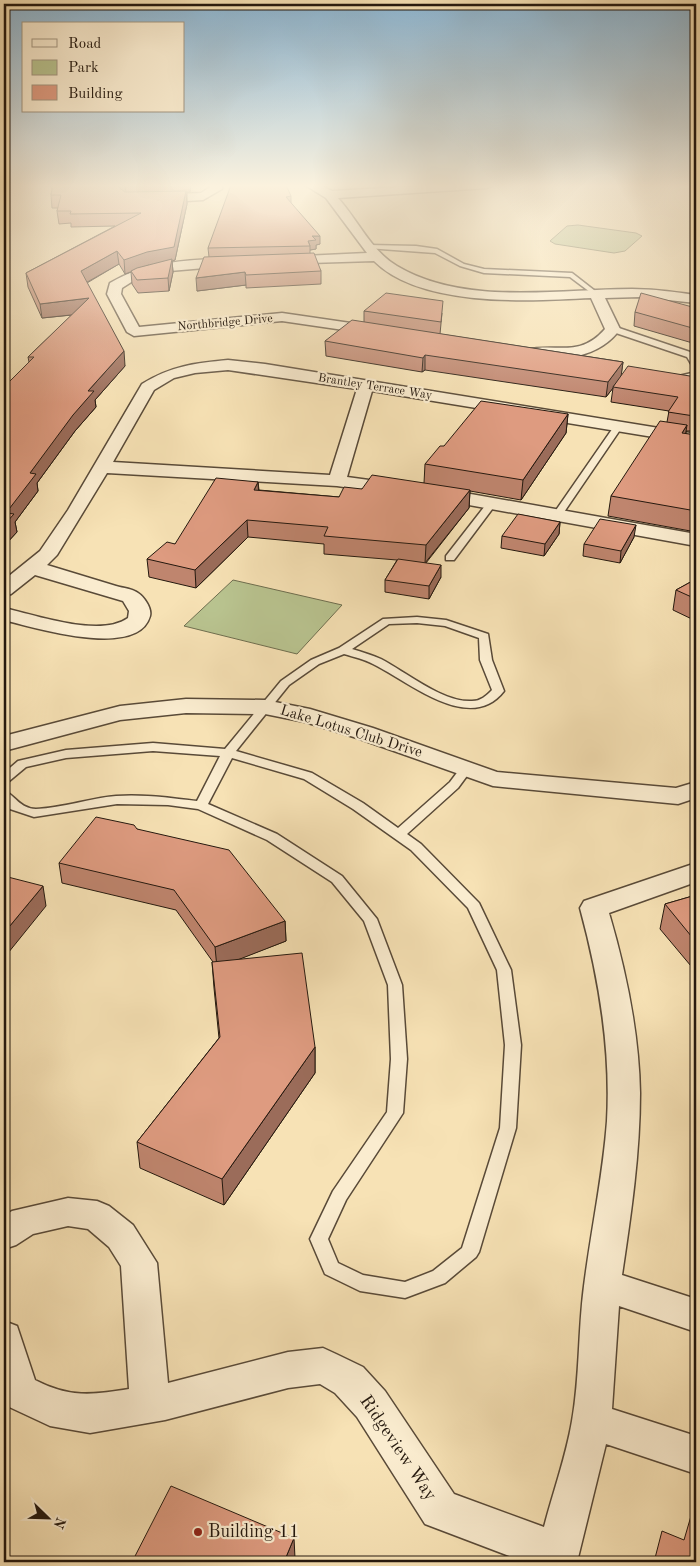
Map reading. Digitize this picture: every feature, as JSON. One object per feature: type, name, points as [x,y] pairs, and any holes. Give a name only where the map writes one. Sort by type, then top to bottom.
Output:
[{"type":"street","points":[[270,261],[303,258]]},
{"type":"street","points":[[380,258],[391,268],[408,277],[445,288],[501,295],[634,293],[696,299]]},
{"type":"street","name":"Northbridge Drive","points":[[251,261],[169,267],[142,273],[124,279],[115,286],[114,294],[134,332],[247,319],[282,317],[389,332]]},
{"type":"street","points":[[514,352],[570,353],[596,346],[613,329],[596,294]]},
{"type":"street","name":"Brantley Terrace Way","points":[[4,590],[47,555],[77,510],[148,387],[168,375],[194,368],[228,365],[696,439]]},
{"type":"street","points":[[337,481],[366,386]]},
{"type":"street","points":[[101,467],[337,481],[419,491],[696,540]]},
{"type":"street","points":[[4,614],[74,630],[107,632],[124,629],[133,625],[139,619],[140,611],[137,603],[130,597],[32,567]]},
{"type":"street","name":"Lake Lotus Club Drive","points":[[4,744],[120,713],[186,706],[265,707],[310,716],[365,733],[493,779],[570,788],[678,796],[696,790]]},
{"type":"street","points":[[558,1558],[592,1421],[602,1286],[614,1214],[622,1128],[623,1062],[616,996],[594,908],[696,872]]},
{"type":"street","points":[[4,1234],[24,1221],[68,1212],[96,1216],[121,1236],[139,1263],[150,1405]]},
{"type":"street","points":[[602,1286],[696,1316]]},
{"type":"street","name":"Ridgeview Way","points":[[4,1338],[19,1392],[50,1408],[90,1414],[150,1405],[288,1370],[323,1366],[350,1380],[371,1404],[440,1509],[558,1558]]},
{"type":"street","points":[[592,1421],[696,1455]]},
{"type":"lane","points":[[450,258],[462,265],[484,270],[572,275],[596,294]]},
{"type":"lane","points":[[613,329],[690,355],[696,365]]},
{"type":"lane","points":[[570,353],[585,358]]},
{"type":"lane","points":[[668,377],[677,378],[696,374]]},
{"type":"lane","points":[[557,516],[618,427]]},
{"type":"lane","points":[[450,558],[492,504]]},
{"type":"lane","points":[[201,806],[228,753],[284,683],[315,662],[342,650],[387,621],[417,620],[446,623],[484,636],[486,660],[498,691],[493,699],[477,704],[455,703],[436,696],[375,660],[342,650]]},
{"type":"lane","points":[[4,779],[22,764],[66,754],[153,748],[228,753],[308,776],[358,806],[416,847],[474,906],[504,970],[514,1045],[508,1128],[470,1252],[439,1277],[404,1290],[360,1283],[331,1268],[319,1239],[339,1196],[395,1113],[399,1059],[395,986],[370,919],[337,879],[272,837],[201,806],[168,801],[117,800],[34,813],[12,805],[4,795]]},
{"type":"lane","points":[[398,835],[454,785],[466,769]]},
{"type":"green space","points":[[233,580],[342,605],[297,654],[184,626]]},
{"type":"building","points":[[55,258],[104,258],[81,271],[124,351],[88,391],[94,391],[73,415],[30,473],[36,474],[6,513],[14,514],[4,525],[4,387],[34,357],[28,357],[89,298],[40,304],[26,273]]},
{"type":"building","points":[[204,258],[316,258],[321,271],[246,275],[245,272],[196,278]]},
{"type":"building","points":[[172,259],[168,278],[137,280],[131,271],[137,268]]},
{"type":"building","points":[[386,293],[443,301],[441,322],[364,311]]},
{"type":"building","points":[[641,293],[696,308],[696,329],[635,312]]},
{"type":"building","points":[[352,320],[623,362],[608,382],[425,355],[423,358],[325,341]]},
{"type":"building","points":[[628,366],[696,377],[696,412],[694,416],[668,412],[678,397],[613,387]]},
{"type":"building","points":[[481,401],[568,414],[523,480],[425,464],[440,446],[444,446]]},
{"type":"building","points":[[660,421],[687,425],[682,433],[696,435],[696,511],[611,496]]},
{"type":"building","points":[[372,475],[470,490],[426,545],[324,536],[328,527],[247,520],[195,570],[147,559],[167,542],[175,544],[216,478],[258,482],[254,490],[339,497],[344,487],[362,489]]},
{"type":"building","points":[[518,514],[560,522],[545,544],[502,536]]},
{"type":"building","points":[[600,519],[636,525],[621,551],[584,544]]},
{"type":"building","points":[[398,559],[441,565],[429,586],[385,580]]},
{"type":"building","points":[[696,579],[696,599],[676,590]]},
{"type":"building","points":[[96,817],[134,825],[137,829],[229,850],[285,921],[215,947],[174,890],[59,863]]},
{"type":"building","points":[[4,876],[43,886],[4,933]]},
{"type":"building","points":[[696,895],[696,942],[665,904]]},
{"type":"building","points":[[302,953],[315,1047],[222,1179],[137,1142],[220,1037],[212,962]]},
{"type":"building","points":[[171,1486],[294,1538],[284,1562],[132,1562]]},
{"type":"building","points":[[691,1516],[696,1518],[696,1562],[654,1562],[662,1531],[684,1540]]},
{"type":"place","name":"Building 11","points":[[198,1532]]}]
